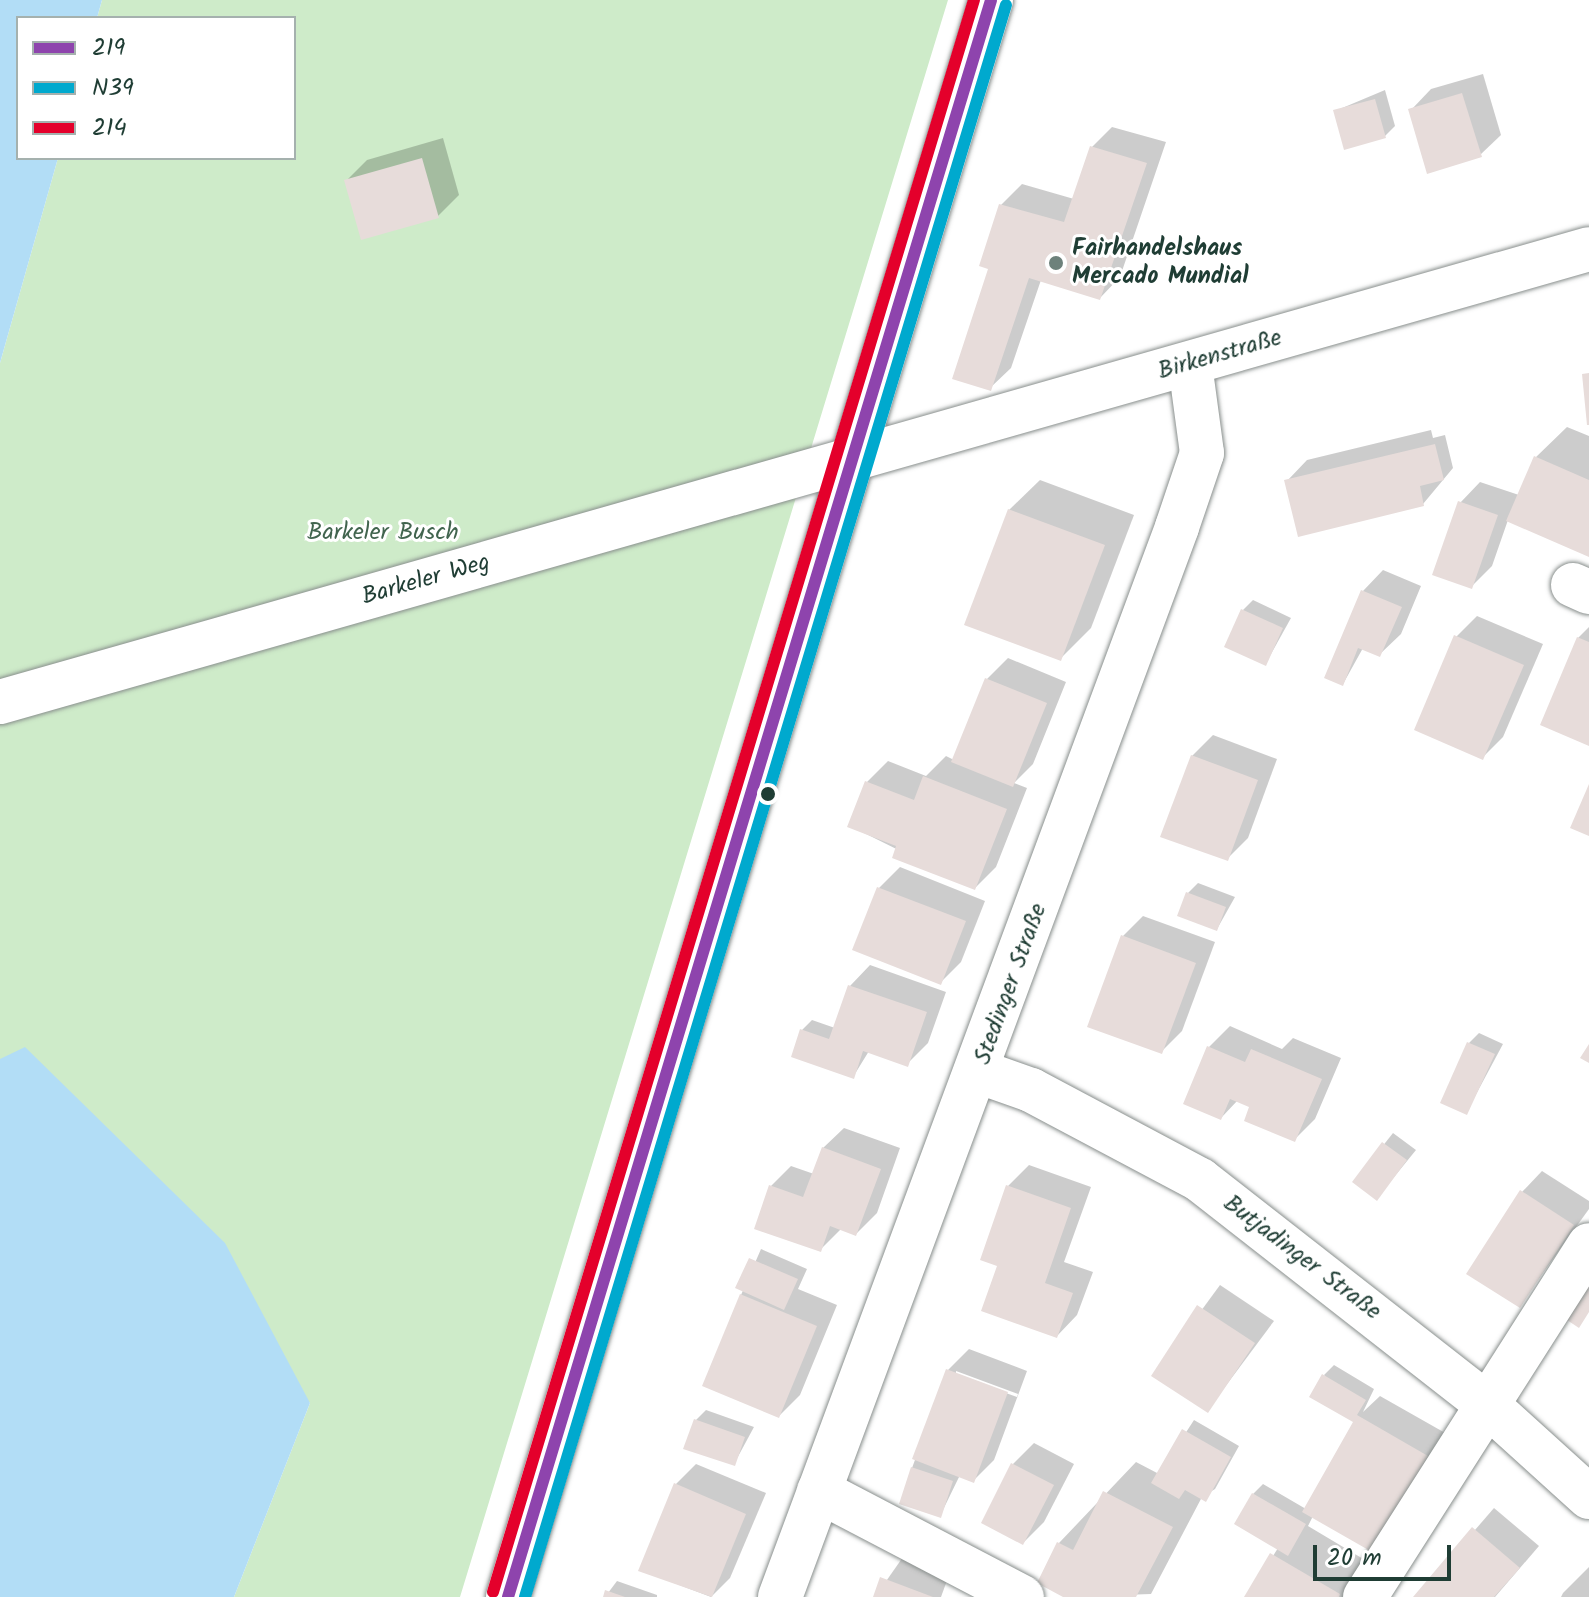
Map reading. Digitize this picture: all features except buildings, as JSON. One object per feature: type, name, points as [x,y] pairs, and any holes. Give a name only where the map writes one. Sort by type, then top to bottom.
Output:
[{"type":"street","points":[[508,1597],[991,0]]},
{"type":"street","name":"Birkenstraße","points":[[851,459],[1589,249]]},
{"type":"street","name":"Stedinger Straße","points":[[780,1597],[980,1072],[1202,453],[1190,364]]},
{"type":"street","name":"Barkeler Weg","points":[[0,702],[851,459]]},
{"type":"street","name":"Butjadinger Straße","points":[[980,1072],[1031,1090],[1200,1180],[1483,1401],[1589,1497]]},
{"type":"street","points":[[1365,1597],[1483,1401],[1589,1245]]},
{"type":"street","points":[[819,1491],[1022,1597]]},
{"type":"green space","name":"Barkeler Busch","points":[[102,0],[948,0],[460,1597],[234,1597],[310,1403],[0,1059],[0,363],[57,160],[296,160],[296,16],[98,16]]},
{"type":"water","points":[[0,0],[102,0],[98,16],[16,16],[16,160],[57,160],[0,363]]},
{"type":"water","points":[[25,1047],[225,1243],[310,1403],[234,1597],[0,1597],[0,1059]]},
{"type":"transit line","name":"214","points":[[493,1592],[974,0]]},
{"type":"transit line","name":"219","points":[[508,1597],[991,0]]},
{"type":"transit line","name":"N39","points":[[525,1597],[1006,5]]},
{"type":"place","name":"Fairhandelshaus Mercado Mundial","points":[[1056,263]]}]
